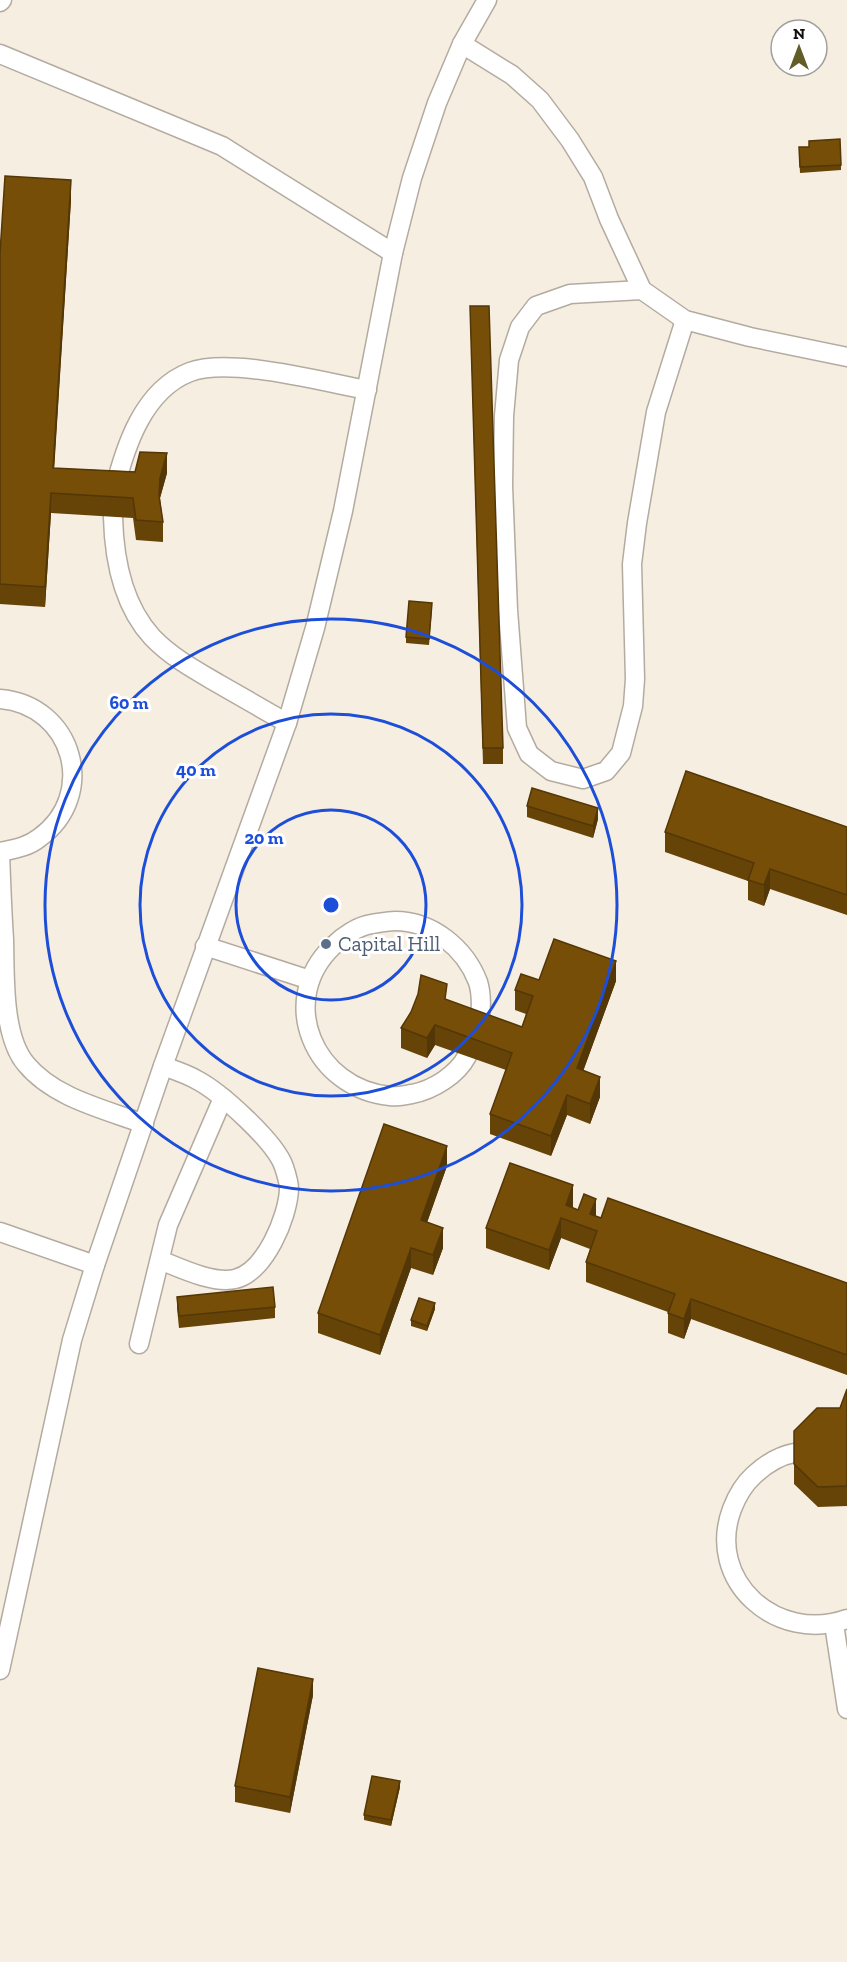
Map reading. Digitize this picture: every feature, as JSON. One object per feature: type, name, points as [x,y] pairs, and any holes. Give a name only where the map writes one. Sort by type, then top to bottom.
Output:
[{"type":"lane","points":[[0,1670],[72,1340],[95,1265],[163,1066],[287,723],[315,628],[341,521],[393,253],[412,178],[436,103],[462,44],[487,0]]},
{"type":"lane","points":[[462,44],[512,75],[540,100],[570,140],[592,177],[642,290],[685,320],[750,337],[847,357]]},
{"type":"lane","points":[[0,54],[222,146],[393,253]]},
{"type":"lane","points":[[642,290],[570,294],[536,306],[520,327],[509,360],[504,416],[504,486],[508,610],[517,728],[529,754],[551,771],[583,779],[606,771],[621,753],[633,706],[635,679],[632,564],[637,523],[656,412],[685,320]]},
{"type":"lane","points":[[114,491],[130,439],[147,408],[167,385],[191,372],[218,368],[250,368],[367,390]]},
{"type":"lane","points":[[113,517],[113,537],[120,576],[133,610],[151,636],[178,660],[287,723]]},
{"type":"lane","points":[[0,699],[11,700],[30,707],[47,718],[65,742],[73,771],[68,800],[53,826],[29,844],[0,852],[3,1001],[13,1040],[25,1064],[47,1083],[74,1098],[144,1124]]},
{"type":"lane","points":[[467,1056],[464,1062],[444,1081],[419,1093],[392,1097],[364,1092],[340,1079],[321,1059],[309,1034],[305,1007],[310,980],[323,956],[343,937],[368,924],[395,921],[423,926],[447,939],[466,959],[478,984],[482,1010],[478,1031]]},
{"type":"lane","points":[[206,946],[310,980]]},
{"type":"lane","points":[[160,1260],[192,1273],[217,1279],[235,1279],[256,1267],[271,1246],[285,1213],[289,1188],[284,1165],[269,1142],[224,1098],[198,1080],[163,1066]]},
{"type":"lane","points":[[139,1344],[168,1225],[224,1098]]},
{"type":"lane","points":[[0,1232],[95,1265]]},
{"type":"lane","points":[[794,1453],[784,1455],[764,1466],[748,1480],[736,1498],[728,1520],[726,1541],[729,1563],[739,1583],[752,1601],[770,1614],[790,1623],[812,1626],[841,1622],[847,1709]]},
{"type":"building","points":[[840,139],[841,165],[800,167],[799,147],[809,147],[809,141]]},
{"type":"building","points":[[5,176],[71,180],[53,468],[135,472],[140,452],[167,453],[160,478],[159,496],[163,522],[136,520],[133,498],[51,493],[45,587],[0,584],[0,253]]},
{"type":"building","points":[[470,306],[489,306],[503,748],[483,748]]},
{"type":"building","points":[[409,601],[432,603],[429,639],[406,637]]},
{"type":"building","points":[[686,771],[847,827],[847,895],[770,869],[764,885],[748,880],[754,863],[665,832]]},
{"type":"building","points":[[532,788],[598,808],[593,826],[527,806]]},
{"type":"building","points":[[554,939],[616,961],[577,1068],[600,1077],[590,1104],[567,1095],[551,1136],[490,1114],[512,1053],[435,1025],[427,1038],[401,1028],[418,994],[421,975],[447,984],[445,999],[522,1027],[533,996],[515,990],[521,974],[539,980]]},
{"type":"building","points":[[384,1124],[447,1146],[421,1220],[443,1228],[433,1255],[411,1248],[380,1335],[318,1313]]},
{"type":"building","points":[[510,1163],[573,1185],[566,1205],[578,1210],[584,1194],[596,1199],[590,1214],[601,1218],[608,1198],[847,1283],[847,1355],[691,1299],[684,1319],[668,1313],[675,1294],[586,1262],[597,1231],[561,1218],[549,1250],[486,1228]]},
{"type":"building","points":[[273,1287],[275,1307],[179,1316],[177,1297]]},
{"type":"building","points":[[419,1298],[435,1303],[427,1326],[411,1320]]},
{"type":"building","points":[[847,1389],[847,1486],[818,1487],[794,1464],[794,1431],[817,1408],[840,1408]]},
{"type":"building","points":[[258,1668],[313,1679],[290,1797],[235,1786]]},
{"type":"building","points":[[372,1776],[400,1781],[391,1820],[364,1815]]},
{"type":"place","name":"Capital Hill","points":[[326,944]]}]
